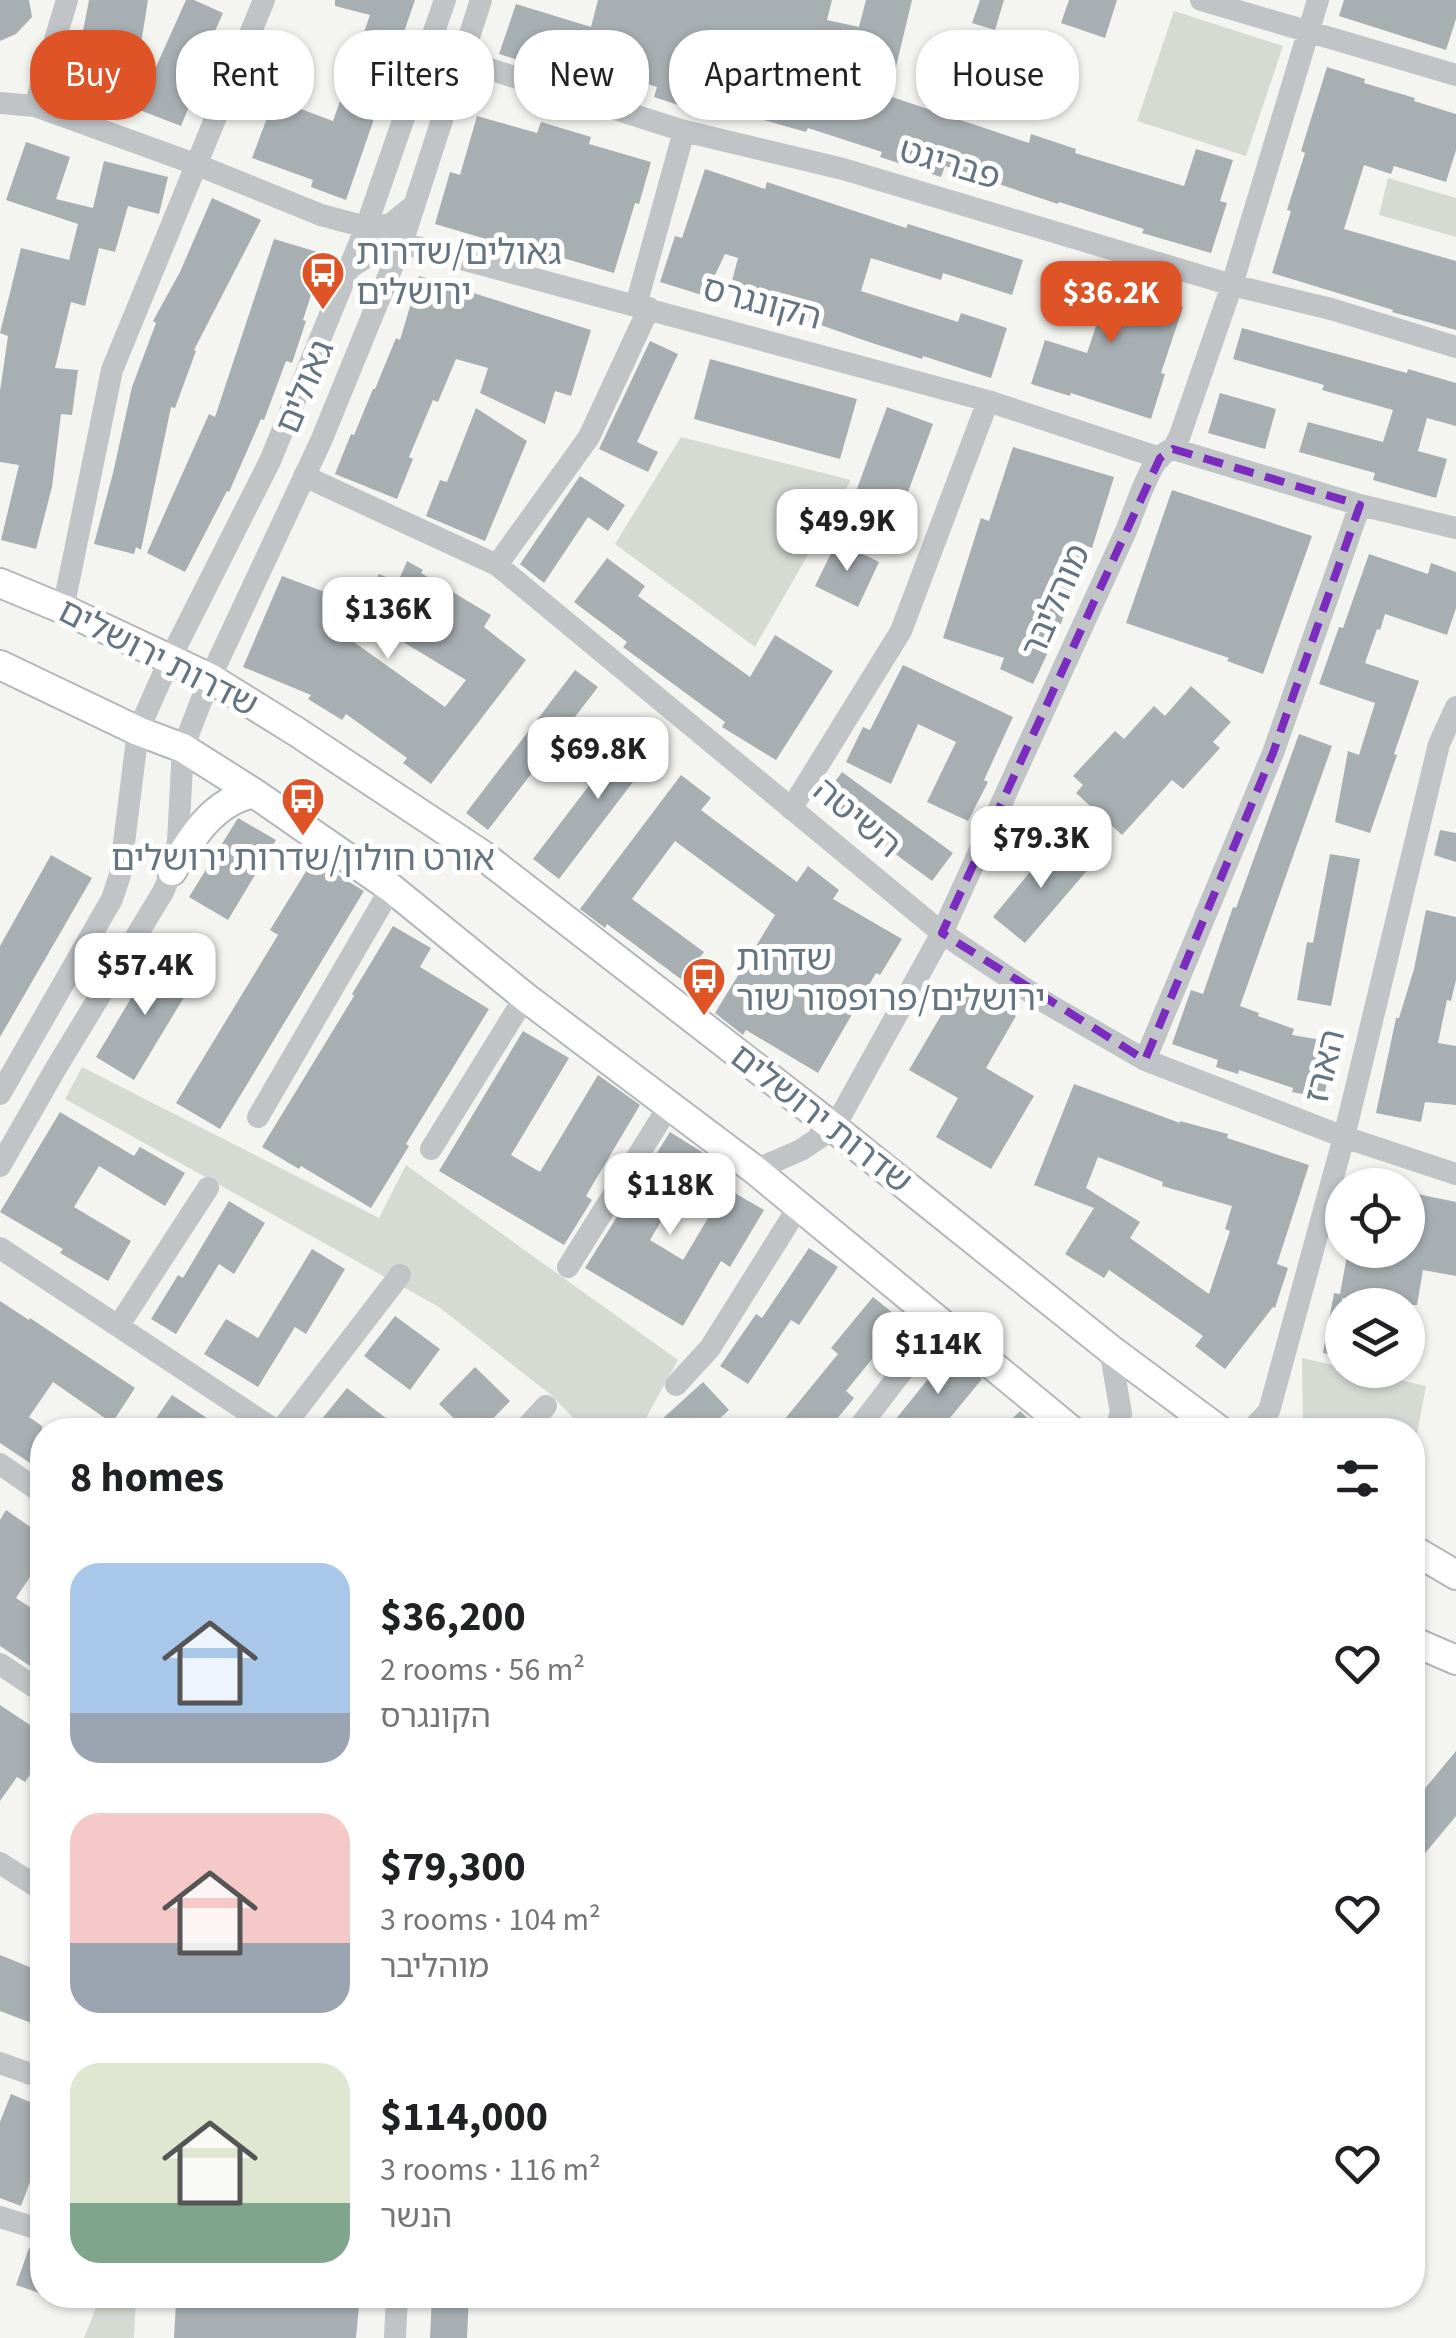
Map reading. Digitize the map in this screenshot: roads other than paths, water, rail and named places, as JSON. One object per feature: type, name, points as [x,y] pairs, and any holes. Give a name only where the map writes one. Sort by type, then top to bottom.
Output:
[{"type":"main road","name":"שדרות ירושלים","points":[[0,583],[210,678],[481,854],[1203,1418]]},
{"type":"main road","name":"שדרות ירושלים","points":[[0,665],[138,731],[183,748],[391,888],[525,997],[755,1170],[1056,1418]]},
{"type":"main road","points":[[172,871],[210,816],[241,796],[254,793]]},
{"type":"main road","points":[[1425,1556],[1450,1569]]},
{"type":"main road","points":[[1425,1646],[1456,1660]]},
{"type":"street","points":[[58,30],[67,0]]},
{"type":"street","points":[[63,609],[112,370],[264,0]]},
{"type":"street","name":"גאולים","points":[[435,30],[445,0]]},
{"type":"street","name":"גאולים","points":[[471,30],[481,0]]},
{"type":"street","points":[[1201,0],[1456,75]]},
{"type":"street","name":"מוהליבר","points":[[755,1170],[801,1150],[834,1128],[942,934],[1142,490],[1167,453],[1232,285],[1318,0]]},
{"type":"street","name":"פבריגט","points":[[494,71],[684,131],[843,169],[1456,347]]},
{"type":"street","points":[[0,104],[30,106]]},
{"type":"street","points":[[74,120],[321,215],[366,227],[392,223],[414,205]]},
{"type":"street","name":"גאולים","points":[[0,1094],[112,900],[121,864],[138,731],[270,462],[366,227],[404,120]]},
{"type":"street","name":"גאולים","points":[[0,1166],[172,871],[178,841],[183,748],[210,678],[322,441],[402,243],[442,120]]},
{"type":"street","points":[[496,565],[589,437],[642,306],[684,131]]},
{"type":"street","points":[[348,270],[376,251],[402,243]]},
{"type":"street","name":"הקונגרס","points":[[402,243],[1167,453],[1456,528]]},
{"type":"street","points":[[791,809],[901,632],[988,401]]},
{"type":"street","name":"השיטה","points":[[304,476],[496,565],[942,934],[1048,1004],[1145,1060],[1344,1138],[1456,1174]]},
{"type":"street","points":[[1145,1060],[1273,753],[1360,505]]},
{"type":"street","name":"הארז","points":[[1262,1418],[1269,1411],[1344,1138],[1439,744],[1456,706]]},
{"type":"street","points":[[258,1116],[391,888]]},
{"type":"street","points":[[431,1150],[525,997]]},
{"type":"street","points":[[568,1267],[669,1106]]},
{"type":"street","points":[[119,1326],[208,1188]]},
{"type":"street","points":[[676,1386],[710,1348],[799,1206]]},
{"type":"street","points":[[0,1248],[258,1418]]},
{"type":"street","points":[[286,1418],[400,1275]]},
{"type":"street","points":[[866,1418],[940,1322]]},
{"type":"street","points":[[1110,1349],[1119,1418]]},
{"type":"street","points":[[535,1418],[546,1406]]},
{"type":"street","points":[[0,1464],[30,1485]]},
{"type":"street","points":[[0,1664],[30,1684]]},
{"type":"street","points":[[0,1863],[30,1882]]},
{"type":"street","points":[[0,2063],[30,2074]]},
{"type":"street","points":[[0,2217],[30,2226]]},
{"type":"street","points":[[396,2338],[397,2308]]},
{"type":"place","name":"גאולים/שדרות ירושלים","points":[[323,311]]},
{"type":"place","name":"אורט חולון/שדרות ירושלים","points":[[303,837]]},
{"type":"place","name":"שדרות ירושלים/פרופסור שור","points":[[704,1017]]}]
